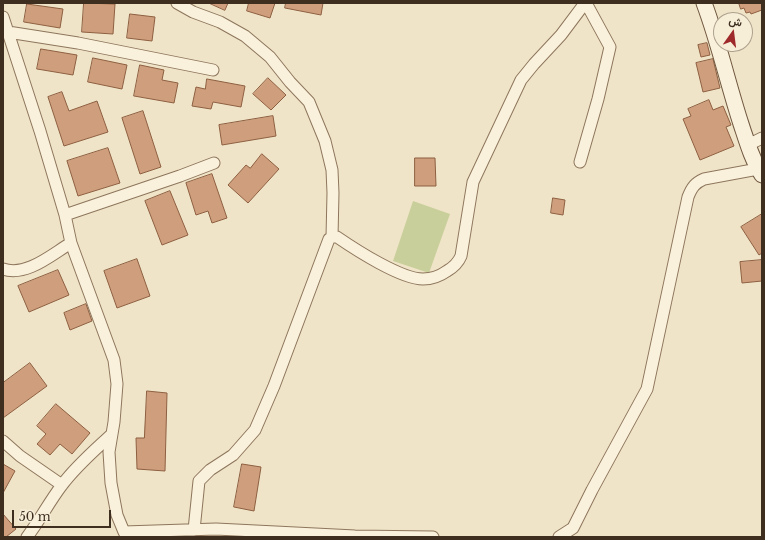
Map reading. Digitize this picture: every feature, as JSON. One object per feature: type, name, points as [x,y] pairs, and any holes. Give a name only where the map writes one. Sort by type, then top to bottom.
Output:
[{"type":"street","points":[[177,3],[193,12],[220,22],[245,36],[270,58],[309,102],[325,141],[332,170],[334,193],[332,237],[327,242],[274,386],[256,430],[232,455],[210,470],[199,481],[194,530]]},
{"type":"street","points":[[332,237],[337,237],[365,255],[409,277],[423,279],[439,276],[453,268],[461,256],[473,182],[521,80],[562,35],[586,3],[610,47],[598,99],[580,162]]},
{"type":"street","points":[[559,537],[573,528],[592,490],[647,390],[688,197],[692,187],[697,182],[704,179],[760,172],[748,145],[732,98],[717,38],[704,3]]},
{"type":"street","points":[[3,17],[40,131],[65,215],[71,243],[114,360],[117,384],[114,422],[109,452],[111,483],[117,515],[125,534],[194,530],[355,536],[433,537]]},
{"type":"street","points":[[8,32],[78,43],[214,70]]},
{"type":"street","points":[[748,145],[762,138]]},
{"type":"street","points":[[65,215],[214,163]]},
{"type":"street","points":[[3,269],[12,271],[33,266],[71,243]]},
{"type":"street","points":[[27,537],[62,485],[87,457],[112,434]]},
{"type":"street","points":[[3,441],[20,456],[62,485]]},
{"type":"green space","points":[[413,201],[450,214],[429,273],[393,261]]},
{"type":"building","points":[[84,3],[115,4],[113,34],[82,32]]},
{"type":"building","points":[[209,3],[228,3],[225,10]]},
{"type":"building","points":[[249,3],[275,3],[270,18],[247,11]]},
{"type":"building","points":[[286,3],[323,3],[321,15],[285,8]]},
{"type":"building","points":[[739,3],[762,3],[762,10],[753,13],[753,12],[746,12],[744,8],[741,9]]},
{"type":"building","points":[[27,4],[63,9],[60,28],[24,22]]},
{"type":"building","points":[[130,14],[155,17],[152,41],[127,38]]},
{"type":"building","points":[[707,43],[710,55],[701,57],[698,45]]},
{"type":"building","points":[[41,49],[77,55],[73,75],[37,69]]},
{"type":"building","points":[[93,58],[127,65],[122,89],[88,82]]},
{"type":"building","points":[[713,59],[720,88],[703,92],[696,63]]},
{"type":"building","points":[[140,65],[164,70],[162,80],[178,83],[174,103],[134,96]]},
{"type":"building","points":[[268,78],[286,95],[271,110],[253,94]]},
{"type":"building","points":[[207,79],[245,86],[241,107],[213,102],[211,109],[192,106],[196,87],[205,89]]},
{"type":"building","points":[[62,92],[69,111],[97,101],[108,132],[64,146],[48,97]]},
{"type":"building","points":[[709,100],[713,110],[723,106],[731,125],[726,127],[734,146],[700,160],[683,119],[691,116],[688,109]]},
{"type":"building","points":[[143,111],[161,167],[140,174],[122,118]]},
{"type":"building","points":[[273,116],[276,136],[222,145],[219,125]]},
{"type":"building","points":[[108,148],[120,183],[78,196],[67,161]]},
{"type":"building","points":[[262,154],[279,169],[248,203],[228,185],[246,165],[250,168]]},
{"type":"building","points":[[415,158],[435,158],[436,186],[415,186]]},
{"type":"building","points":[[212,174],[227,218],[212,223],[208,211],[196,215],[186,183]]},
{"type":"building","points":[[170,191],[188,235],[162,245],[145,201]]},
{"type":"building","points":[[553,198],[565,200],[563,215],[551,213]]},
{"type":"building","points":[[762,214],[762,253],[759,255],[741,227]]},
{"type":"building","points":[[137,259],[150,296],[117,308],[104,271]]},
{"type":"building","points":[[762,260],[762,281],[742,283],[740,262]]},
{"type":"building","points":[[58,270],[69,295],[29,312],[18,286]]},
{"type":"building","points":[[86,304],[92,321],[70,330],[64,313]]},
{"type":"building","points":[[30,363],[47,386],[3,418],[3,383]]},
{"type":"building","points":[[147,391],[167,393],[165,471],[137,469],[136,438],[144,438]]},
{"type":"building","points":[[56,404],[90,433],[72,454],[60,444],[50,455],[37,444],[46,434],[37,426]]},
{"type":"building","points":[[3,464],[15,471],[3,493]]},
{"type":"building","points":[[242,464],[261,467],[254,511],[234,507]]},
{"type":"building","points":[[3,514],[16,529],[6,537],[3,537]]},
{"type":"building","points":[[167,532],[206,537],[166,537]]}]
